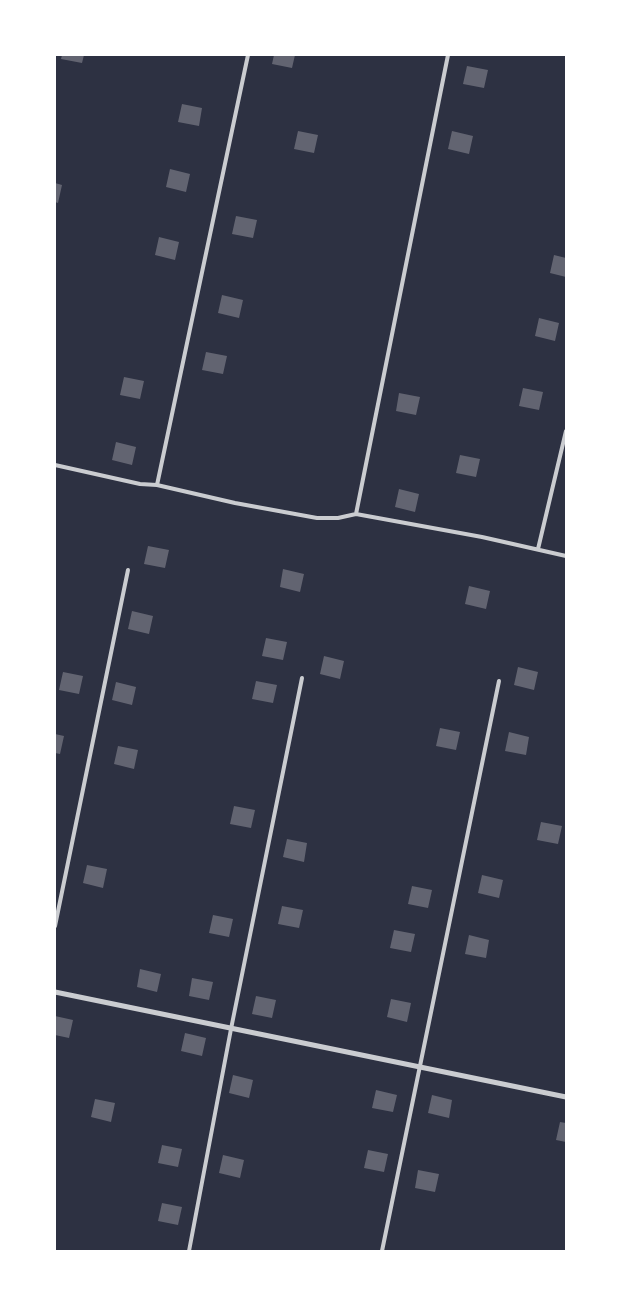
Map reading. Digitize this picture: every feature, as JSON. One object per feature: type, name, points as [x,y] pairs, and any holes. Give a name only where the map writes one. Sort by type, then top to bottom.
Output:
[{"type":"street","points":[[55,992],[566,1097]]},
{"type":"lane","points":[[156,485],[248,55]]},
{"type":"lane","points":[[356,514],[448,55]]},
{"type":"lane","points":[[538,549],[566,430]]},
{"type":"lane","points":[[55,465],[140,484],[156,485],[235,503],[317,518],[338,518],[356,514],[566,556]]},
{"type":"lane","points":[[55,926],[128,570]]},
{"type":"lane","points":[[189,1251],[231,1028],[302,678]]},
{"type":"lane","points":[[382,1251],[418,1068],[499,681]]},
{"type":"building","points":[[62,55],[84,55],[82,63],[61,59]]},
{"type":"building","points":[[274,55],[295,55],[292,68],[272,64]]},
{"type":"building","points":[[467,66],[488,70],[484,88],[463,84]]},
{"type":"building","points":[[182,104],[202,108],[199,126],[178,122]]},
{"type":"building","points":[[298,131],[318,135],[314,153],[294,149]]},
{"type":"building","points":[[452,131],[473,136],[469,154],[448,149]]},
{"type":"building","points":[[170,169],[190,174],[186,192],[166,187]]},
{"type":"building","points":[[55,183],[62,185],[58,203],[55,202]]},
{"type":"building","points":[[236,216],[257,220],[253,238],[232,234]]},
{"type":"building","points":[[159,237],[179,242],[175,260],[155,255]]},
{"type":"building","points":[[554,255],[566,258],[566,277],[550,273]]},
{"type":"building","points":[[222,295],[243,300],[239,318],[218,313]]},
{"type":"building","points":[[539,318],[559,323],[555,341],[535,336]]},
{"type":"building","points":[[206,352],[227,356],[223,374],[202,370]]},
{"type":"building","points":[[124,377],[144,381],[140,399],[120,395]]},
{"type":"building","points":[[523,388],[543,392],[539,410],[519,406]]},
{"type":"building","points":[[399,393],[420,397],[416,415],[396,411]]},
{"type":"building","points":[[116,442],[136,447],[132,465],[112,460]]},
{"type":"building","points":[[460,455],[480,459],[476,477],[456,473]]},
{"type":"building","points":[[399,489],[419,494],[415,512],[395,507]]},
{"type":"building","points":[[148,546],[169,550],[165,568],[144,564]]},
{"type":"building","points":[[283,569],[304,574],[300,592],[280,587]]},
{"type":"building","points":[[469,586],[490,591],[486,609],[465,604]]},
{"type":"building","points":[[132,611],[153,616],[149,634],[128,629]]},
{"type":"building","points":[[266,638],[287,642],[283,660],[262,656]]},
{"type":"building","points":[[324,656],[344,661],[340,679],[320,674]]},
{"type":"building","points":[[518,667],[538,672],[534,690],[514,685]]},
{"type":"building","points":[[63,672],[83,676],[79,694],[59,690]]},
{"type":"building","points":[[256,681],[277,685],[273,703],[252,699]]},
{"type":"building","points":[[116,682],[136,687],[132,705],[112,700]]},
{"type":"building","points":[[440,728],[460,732],[456,750],[436,746]]},
{"type":"building","points":[[509,732],[529,737],[526,755],[505,751]]},
{"type":"building","points":[[55,734],[64,736],[60,754],[55,753]]},
{"type":"building","points":[[118,746],[138,750],[134,769],[114,764]]},
{"type":"building","points":[[234,806],[255,810],[251,828],[230,824]]},
{"type":"building","points":[[541,822],[562,826],[558,844],[537,840]]},
{"type":"building","points":[[287,839],[307,843],[304,862],[283,857]]},
{"type":"building","points":[[87,865],[107,869],[103,888],[83,883]]},
{"type":"building","points":[[482,875],[503,880],[499,898],[478,893]]},
{"type":"building","points":[[412,886],[432,890],[428,908],[408,904]]},
{"type":"building","points":[[282,906],[303,910],[299,928],[278,924]]},
{"type":"building","points":[[213,915],[233,919],[229,937],[209,933]]},
{"type":"building","points":[[394,930],[415,934],[411,952],[390,948]]},
{"type":"building","points":[[469,935],[489,940],[486,958],[465,954]]},
{"type":"building","points":[[140,969],[161,974],[157,992],[137,987]]},
{"type":"building","points":[[192,978],[213,982],[209,1000],[189,996]]},
{"type":"building","points":[[256,996],[276,1000],[272,1018],[252,1014]]},
{"type":"building","points":[[391,999],[411,1003],[407,1022],[387,1017]]},
{"type":"building","points":[[55,1016],[73,1020],[69,1038],[55,1035]]},
{"type":"building","points":[[185,1033],[206,1038],[202,1056],[181,1051]]},
{"type":"building","points":[[233,1075],[253,1080],[249,1098],[229,1093]]},
{"type":"building","points":[[376,1090],[397,1095],[393,1112],[372,1108]]},
{"type":"building","points":[[432,1095],[452,1100],[449,1118],[428,1113]]},
{"type":"building","points":[[95,1099],[115,1103],[111,1122],[91,1117]]},
{"type":"building","points":[[560,1122],[566,1123],[566,1142],[556,1140]]},
{"type":"building","points":[[162,1145],[182,1149],[178,1167],[158,1163]]},
{"type":"building","points":[[368,1150],[388,1154],[384,1172],[364,1168]]},
{"type":"building","points":[[223,1155],[244,1160],[240,1178],[219,1173]]},
{"type":"building","points":[[418,1170],[439,1174],[435,1192],[415,1188]]},
{"type":"building","points":[[162,1203],[182,1207],[178,1225],[158,1221]]}]
